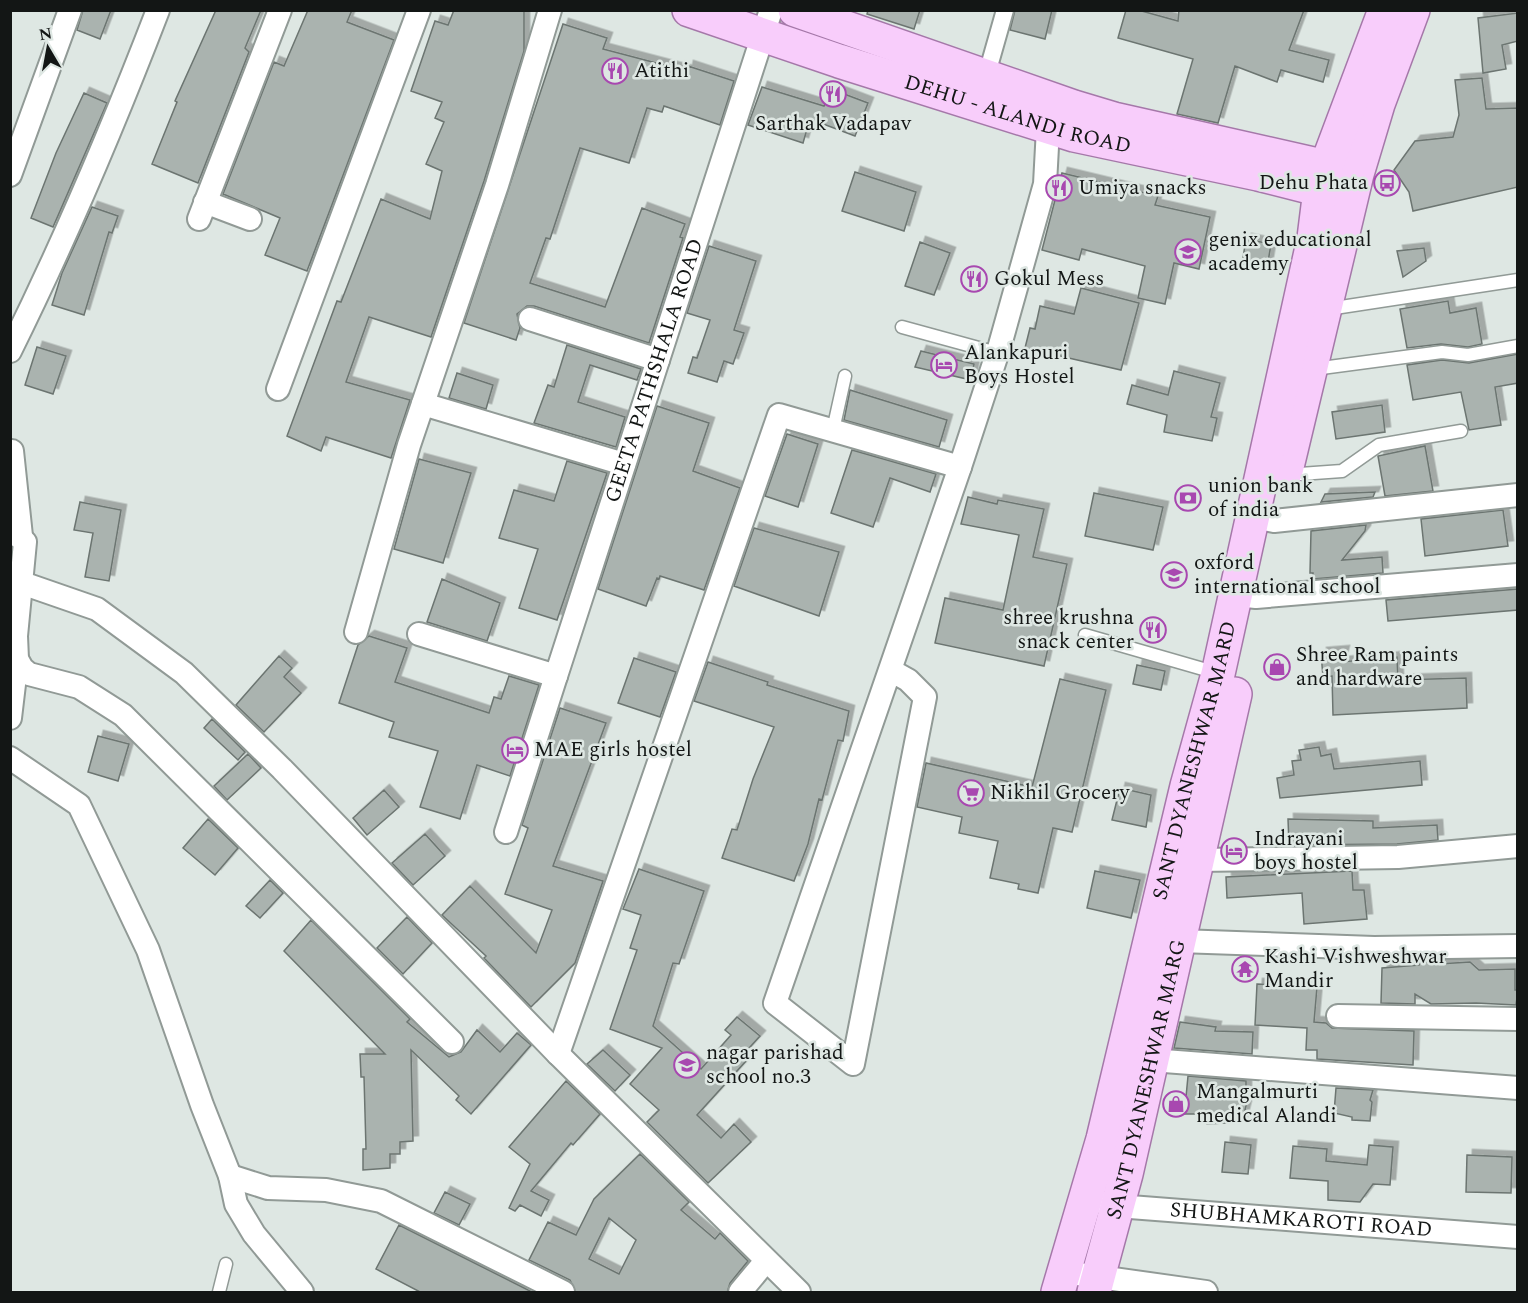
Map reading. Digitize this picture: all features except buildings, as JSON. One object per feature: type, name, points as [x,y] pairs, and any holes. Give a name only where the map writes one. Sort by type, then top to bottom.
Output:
[{"type":"main road","name":"DEHU - ALANDI ROAD","points":[[689,10],[767,23],[839,61],[1048,128],[1339,182]]},
{"type":"main road","name":"DEHU - ALANDI ROAD","points":[[795,10],[853,20],[986,77],[1114,119],[1339,182]]},
{"type":"main road","points":[[1339,182],[1385,10]]},
{"type":"main road","points":[[1298,367],[1314,238],[1378,104],[1413,10]]},
{"type":"main road","name":"SANT DYANESHWAR MARG","points":[[1096,1286],[1117,1206],[1138,1054],[1263,519],[1285,475],[1282,436],[1298,367],[1324,310],[1339,182]]},
{"type":"main road","points":[[1263,519],[1282,436]]},
{"type":"main road","name":"SANT DYANESHWAR MARD","points":[[1200,789],[1218,674],[1246,596]]},
{"type":"main road","points":[[1061,1282],[1085,1198],[1138,1054]]},
{"type":"street","points":[[10,175],[70,10]]},
{"type":"street","points":[[10,351],[62,244],[116,120],[158,10]]},
{"type":"street","points":[[250,219],[202,210],[280,10]]},
{"type":"street","points":[[278,389],[419,10]]},
{"type":"street","points":[[356,632],[423,404],[496,185],[549,10]]},
{"type":"street","points":[[986,77],[1005,10]]},
{"type":"street","points":[[839,61],[853,20]]},
{"type":"street","name":"GEETA PATHSHALA ROAD","points":[[506,832],[767,23]]},
{"type":"street","points":[[890,669],[908,680],[925,697],[853,1064],[775,1003],[890,669],[960,467],[997,353],[1045,184],[1048,128]]},
{"type":"street","points":[[530,319],[658,360]]},
{"type":"street","points":[[423,404],[624,464]]},
{"type":"street","points":[[558,1054],[779,415],[960,467]]},
{"type":"street","points":[[10,718],[17,659],[16,636],[25,542],[16,532],[12,451]]},
{"type":"street","points":[[1263,519],[1518,495]]},
{"type":"street","points":[[1246,596],[1518,575]]},
{"type":"street","points":[[22,583],[97,609],[184,673],[282,769],[558,1054],[798,1293]]},
{"type":"street","points":[[419,634],[556,676]]},
{"type":"street","points":[[17,659],[29,674],[79,687],[123,715],[452,1042]]},
{"type":"street","points":[[10,758],[79,806],[148,950],[202,1105],[230,1176],[236,1204],[254,1234],[302,1293]]},
{"type":"street","points":[[1185,858],[1398,857],[1518,846]]},
{"type":"street","points":[[1166,938],[1374,948],[1518,946]]},
{"type":"street","points":[[1338,1016],[1518,1019]]},
{"type":"street","points":[[1138,1054],[1518,1088]]},
{"type":"street","points":[[230,1176],[268,1188],[326,1190],[381,1201],[563,1293]]},
{"type":"street","name":"SHUBHAMKAROTI ROAD","points":[[1085,1198],[1117,1206],[1518,1237]]},
{"type":"street","points":[[740,1293],[765,1262]]},
{"type":"street","points":[[1061,1282],[1206,1293]]},
{"type":"lane","points":[[1324,310],[1518,280]]},
{"type":"lane","points":[[902,327],[997,353]]},
{"type":"lane","points":[[1298,367],[1442,352],[1468,355],[1518,346]]},
{"type":"lane","points":[[833,430],[845,376]]},
{"type":"lane","points":[[1285,475],[1342,471],[1379,445],[1461,431]]},
{"type":"lane","points":[[1085,635],[1218,674]]},
{"type":"lane","points":[[219,1293],[226,1264]]},
{"type":"place","name":"Atithi","points":[[615,71]]},
{"type":"place","name":"Sarthak Vadapav","points":[[833,94]]},
{"type":"place","name":"Dehu Phata","points":[[1387,183]]},
{"type":"place","name":"Umiya snacks","points":[[1059,188]]},
{"type":"place","name":"genix educational academy","points":[[1188,252]]},
{"type":"place","name":"Gokul Mess","points":[[974,279]]},
{"type":"place","name":"Alankapuri Boys Hostel","points":[[944,365]]},
{"type":"place","name":"union bank of india","points":[[1188,498]]},
{"type":"place","name":"oxford international school","points":[[1174,575]]},
{"type":"place","name":"shree krushna snack center","points":[[1153,630]]},
{"type":"place","name":"Shree Ram paints and hardware","points":[[1277,667]]},
{"type":"place","name":"MAE girls hostel","points":[[515,750]]},
{"type":"place","name":"Nikhil Grocery","points":[[971,793]]},
{"type":"place","name":"Indrayani boys hostel","points":[[1234,851]]},
{"type":"place","name":"Kashi Vishweshwar Mandir","points":[[1245,969]]},
{"type":"place","name":"nagar parishad school no.3","points":[[687,1065]]},
{"type":"place","name":"Mangalmurti medical Alandi","points":[[1176,1104]]}]
